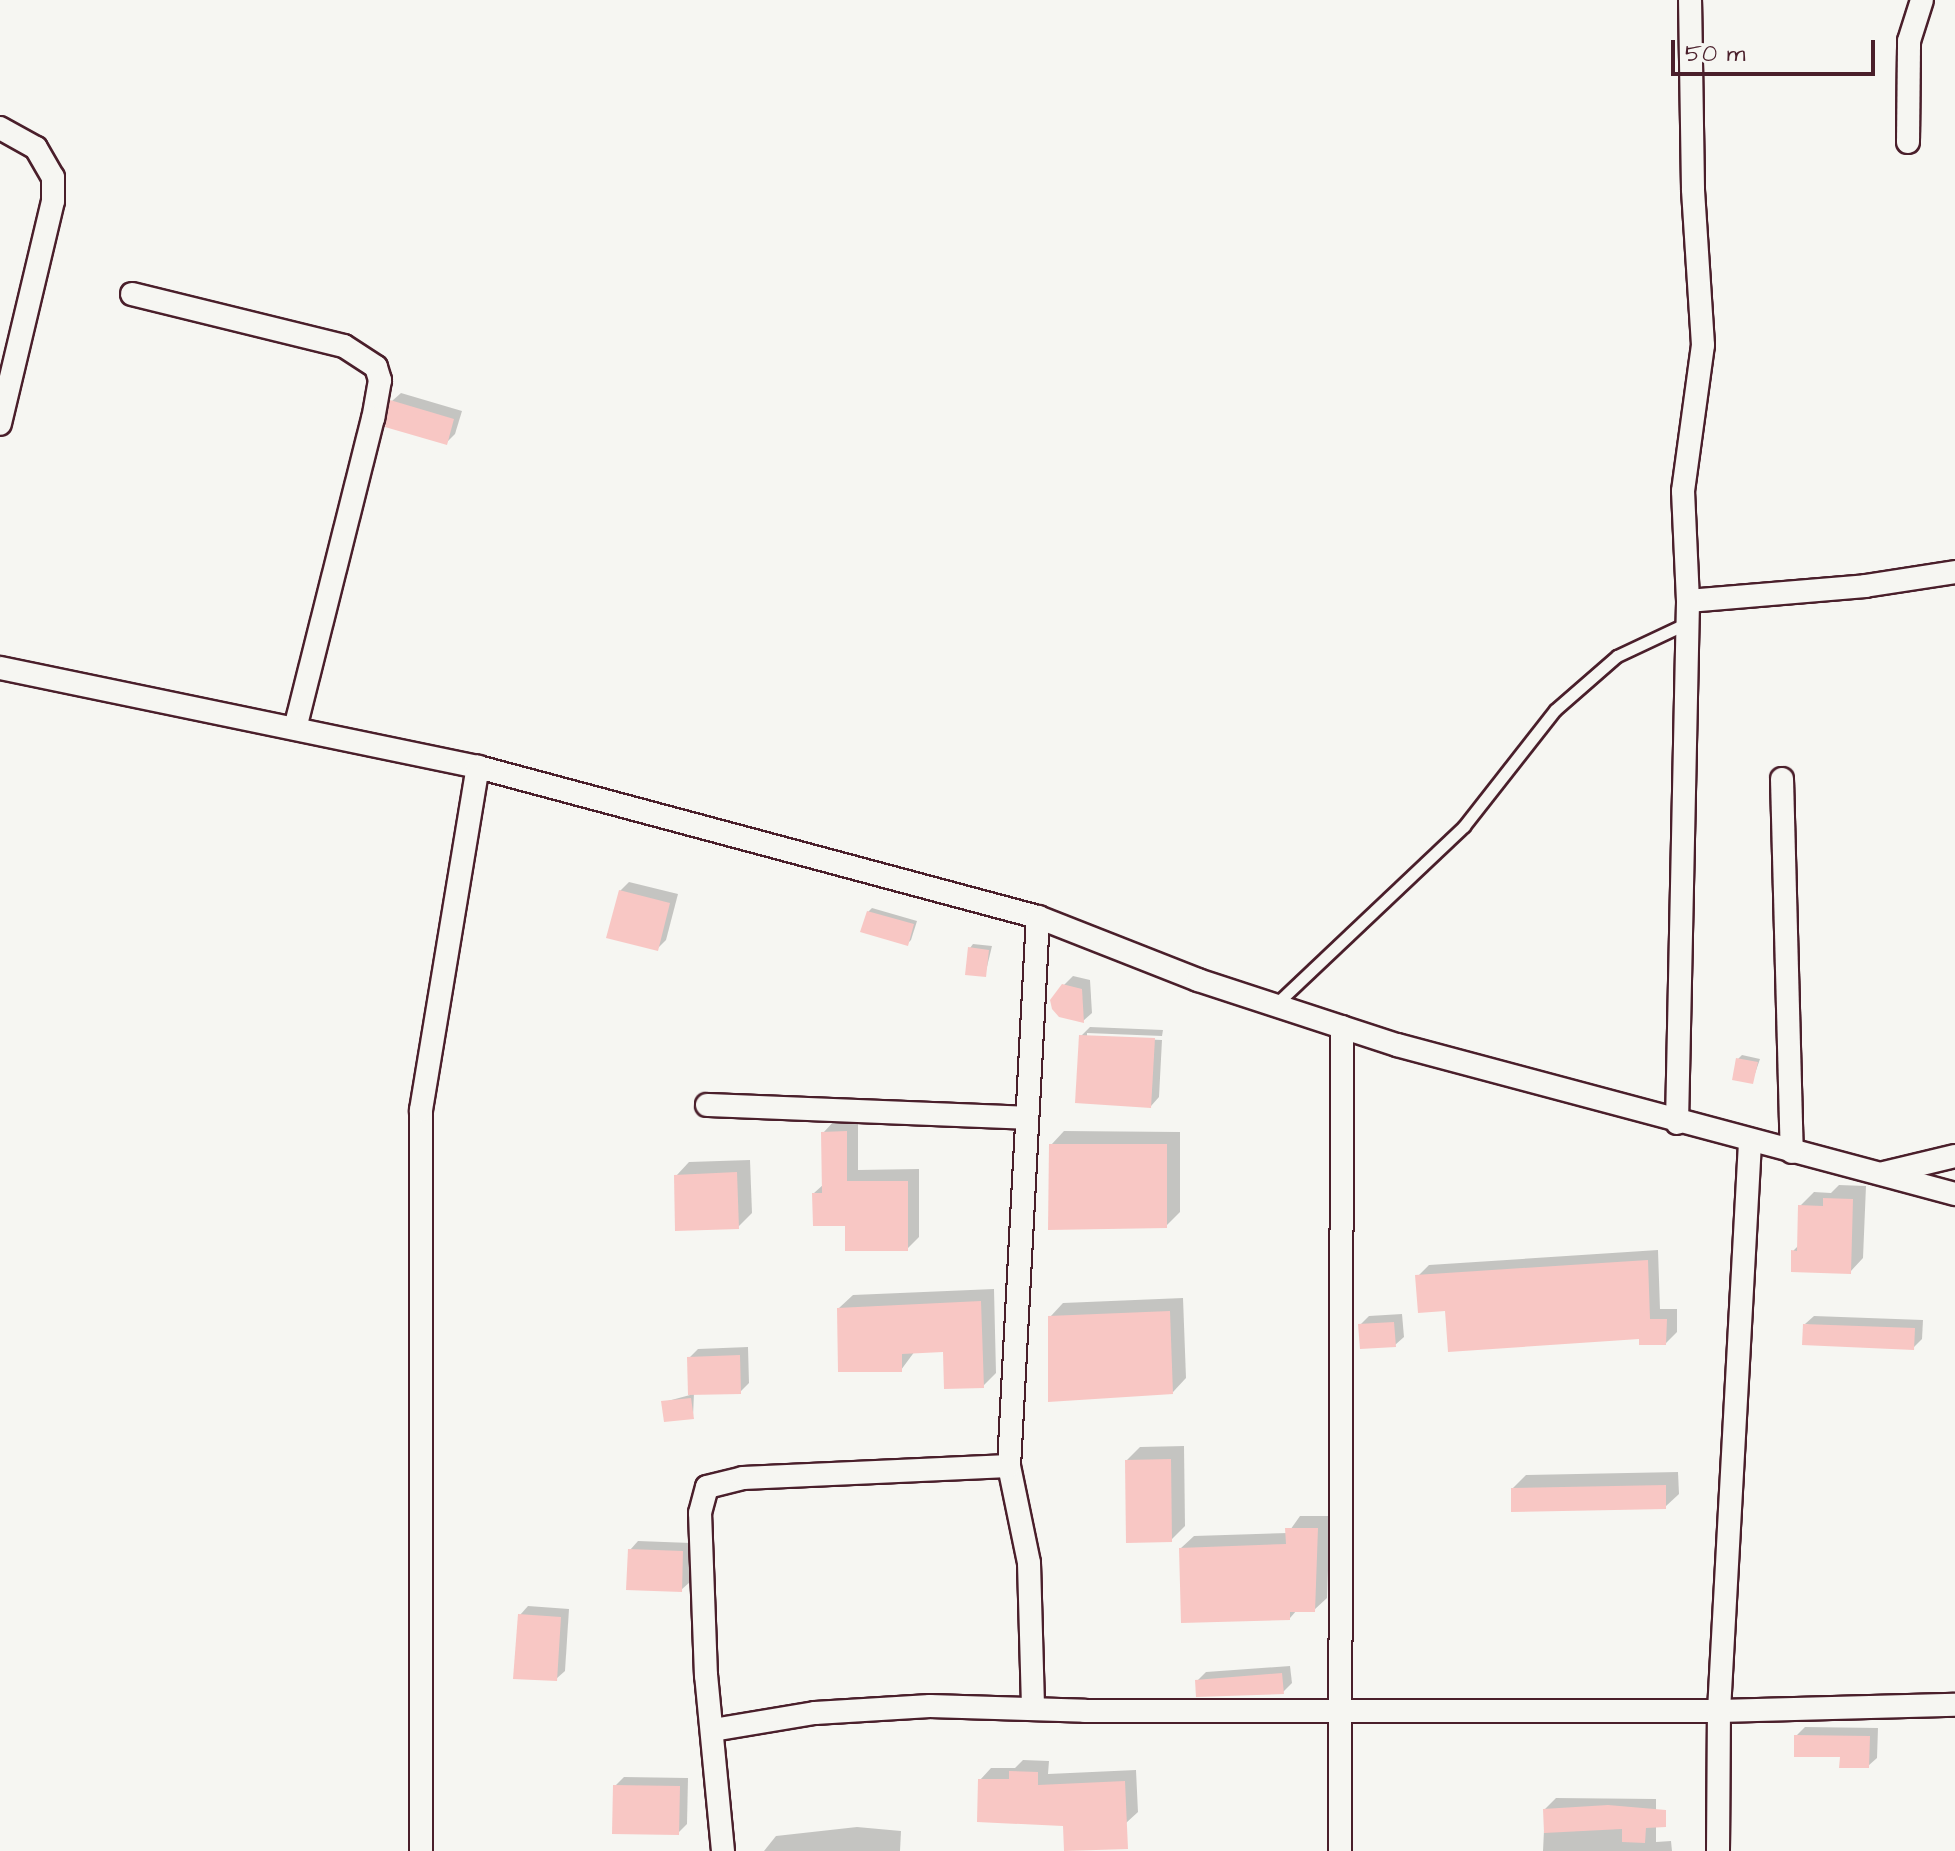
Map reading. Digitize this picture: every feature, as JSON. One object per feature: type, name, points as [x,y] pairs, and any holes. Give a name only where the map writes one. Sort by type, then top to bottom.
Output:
[{"type":"street","points":[[1677,1123],[1687,612],[1683,491],[1703,345],[1693,189],[1690,0]]},
{"type":"street","points":[[1908,142],[1909,41],[1922,0]]},
{"type":"street","points":[[0,128],[36,148],[53,177],[53,201],[0,424]]},
{"type":"street","points":[[132,294],[344,346],[376,367],[380,380],[373,418],[295,728]]},
{"type":"street","points":[[1687,612],[1955,572]]},
{"type":"street","points":[[0,668],[478,767],[1038,917],[1342,1027],[1677,1123],[1883,1173],[1955,1194]]},
{"type":"street","points":[[421,1851],[421,1110],[478,767]]},
{"type":"street","points":[[1782,779],[1792,1152]]},
{"type":"street","points":[[1033,1709],[1029,1563],[1009,1466],[1038,917]]},
{"type":"street","points":[[1340,1851],[1342,1027]]},
{"type":"street","points":[[707,1105],[1027,1118]]},
{"type":"street","points":[[1718,1851],[1719,1711],[1750,1142]]},
{"type":"street","points":[[1883,1173],[1955,1156]]},
{"type":"street","points":[[723,1851],[700,1513],[707,1487],[743,1478],[1009,1466]]},
{"type":"street","points":[[713,1730],[815,1713],[930,1706],[1340,1711],[1719,1711],[1955,1705]]},
{"type":"lane","points":[[1275,1005],[1464,826],[1555,710],[1617,656],[1687,612]]},
{"type":"building","points":[[390,400],[454,419],[447,445],[385,427]]},
{"type":"building","points":[[619,890],[670,903],[658,951],[606,938]]},
{"type":"building","points":[[867,911],[914,924],[908,946],[860,932]]},
{"type":"building","points":[[968,947],[989,950],[986,977],[965,975]]},
{"type":"building","points":[[1062,984],[1082,989],[1084,1023],[1059,1017],[1052,1009],[1050,1000]]},
{"type":"building","points":[[1079,1035],[1155,1038],[1151,1108],[1075,1103]]},
{"type":"building","points":[[1736,1058],[1758,1062],[1753,1084],[1732,1080]]},
{"type":"building","points":[[847,1131],[847,1181],[908,1181],[908,1251],[845,1251],[845,1226],[813,1226],[812,1193],[822,1193],[821,1132]]},
{"type":"building","points":[[1049,1144],[1167,1144],[1167,1228],[1048,1230]]},
{"type":"building","points":[[737,1172],[739,1229],[675,1231],[674,1175]]},
{"type":"building","points":[[1823,1198],[1853,1199],[1851,1274],[1791,1272],[1791,1250],[1797,1251],[1798,1205],[1823,1206]]},
{"type":"building","points":[[1648,1260],[1650,1319],[1667,1319],[1666,1345],[1639,1345],[1639,1339],[1448,1352],[1445,1311],[1418,1313],[1415,1275]]},
{"type":"building","points":[[981,1301],[984,1388],[944,1389],[943,1352],[902,1354],[902,1372],[838,1372],[837,1308]]},
{"type":"building","points":[[1170,1311],[1173,1394],[1048,1402],[1048,1316]]},
{"type":"building","points":[[1394,1322],[1396,1347],[1360,1349],[1358,1324]]},
{"type":"building","points":[[1803,1324],[1915,1328],[1914,1350],[1802,1345]]},
{"type":"building","points":[[740,1355],[741,1394],[688,1395],[687,1357]]},
{"type":"building","points":[[691,1398],[694,1419],[664,1422],[661,1401]]},
{"type":"building","points":[[1171,1459],[1172,1542],[1126,1543],[1125,1460]]},
{"type":"building","points":[[1666,1485],[1666,1509],[1511,1512],[1511,1488]]},
{"type":"building","points":[[1285,1528],[1318,1528],[1315,1612],[1290,1612],[1290,1620],[1181,1623],[1179,1548],[1286,1544]]},
{"type":"building","points":[[628,1549],[683,1551],[682,1592],[626,1590]]},
{"type":"building","points":[[518,1614],[561,1617],[557,1681],[513,1679]]},
{"type":"building","points":[[1282,1673],[1284,1694],[1196,1697],[1195,1680]]},
{"type":"building","points":[[1794,1735],[1870,1736],[1869,1768],[1839,1768],[1840,1757],[1794,1757]]},
{"type":"building","points":[[1009,1771],[1038,1772],[1038,1785],[1125,1781],[1128,1849],[1064,1851],[1063,1826],[977,1822],[978,1779],[1009,1779]]},
{"type":"building","points":[[613,1785],[680,1786],[679,1835],[612,1834]]},
{"type":"building","points":[[1608,1805],[1666,1810],[1666,1827],[1646,1828],[1645,1843],[1622,1842],[1622,1829],[1544,1833],[1543,1809]]}]
